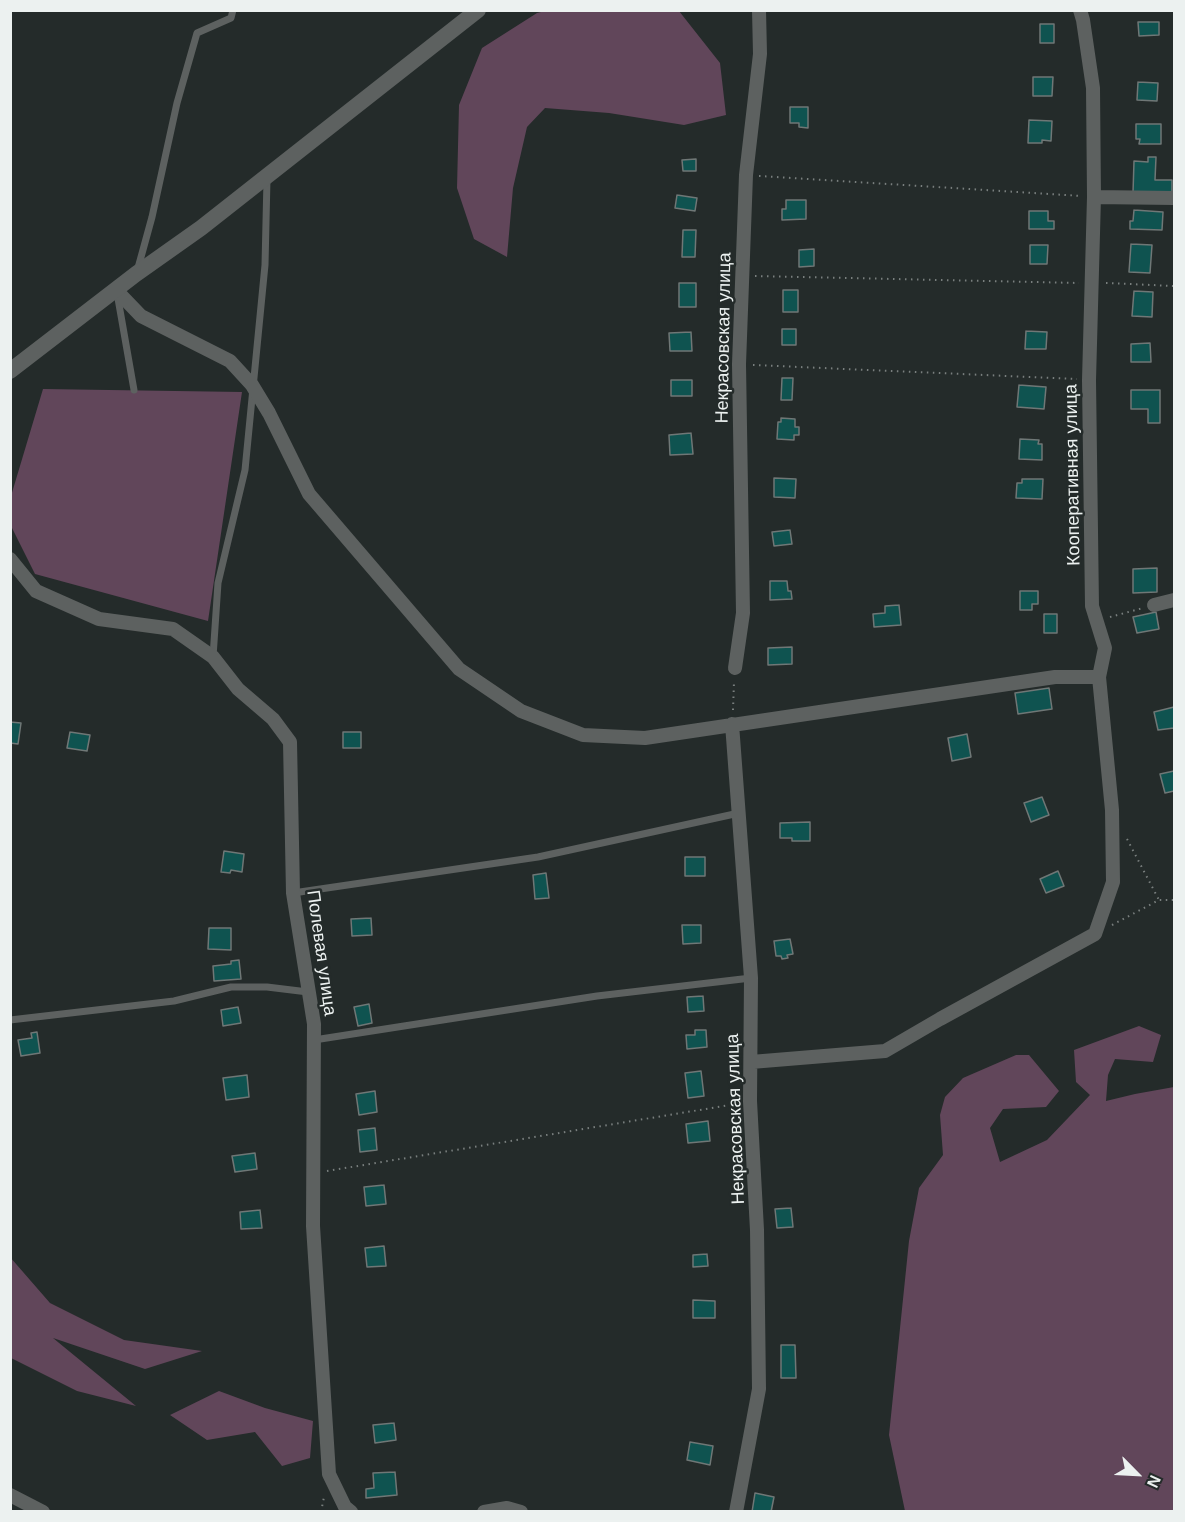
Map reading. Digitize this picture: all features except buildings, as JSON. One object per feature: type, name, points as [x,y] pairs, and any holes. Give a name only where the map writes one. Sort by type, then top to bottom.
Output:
[{"type":"street","points":[[10,371],[117,291],[136,274],[201,228],[478,10]]},
{"type":"street","name":"Некрасовская улица","points":[[735,668],[743,613],[739,364],[746,175],[760,54],[759,10]]},
{"type":"street","name":"Кооперативная улица","points":[[1080,10],[1093,88],[1094,197],[1089,380],[1092,606],[1105,648],[1099,677],[1112,810],[1113,882],[1095,934]]},
{"type":"street","points":[[1094,197],[1174,198]]},
{"type":"street","points":[[117,291],[141,316],[230,361],[252,385],[269,413],[309,494],[459,669],[521,711],[583,735],[645,738],[1055,677],[1099,677]]},
{"type":"street","name":"Полевая улица","points":[[10,559],[36,591],[99,619],[173,629],[213,657],[238,689],[273,720],[290,742],[293,893],[314,1024],[313,1226],[329,1474],[345,1506],[351,1512]]},
{"type":"street","points":[[1154,605],[1174,600]]},
{"type":"street","name":"Некрасовская улица","points":[[732,724],[751,978],[750,1101],[757,1230],[759,1389],[736,1512]]},
{"type":"street","points":[[751,1062],[885,1051],[1095,934]]},
{"type":"street","points":[[10,1495],[43,1512]]},
{"type":"street","points":[[484,1512],[507,1508],[521,1512]]},
{"type":"lane","points":[[136,274],[152,218],[177,103],[197,33],[231,18],[233,10]]},
{"type":"lane","points":[[213,657],[218,583],[245,470],[265,265],[267,176]]},
{"type":"lane","points":[[117,291],[135,390]]},
{"type":"lane","points":[[293,893],[538,857],[739,813]]},
{"type":"lane","points":[[314,1040],[597,996],[751,978]]},
{"type":"lane","points":[[10,1020],[174,1001],[231,987],[267,987],[308,992]]},
{"type":"path","points":[[746,175],[1094,197]]},
{"type":"path","points":[[743,276],[1174,286]]},
{"type":"path","points":[[739,364],[1089,380]]},
{"type":"path","points":[[1096,620],[1154,605]]},
{"type":"path","points":[[732,724],[735,668]]},
{"type":"path","points":[[1112,810],[1159,900]]},
{"type":"path","points":[[1095,934],[1159,900],[1174,900]]},
{"type":"path","points":[[313,1174],[750,1101]]},
{"type":"shaded area","points":[[549,10],[679,11],[720,63],[726,115],[684,125],[609,113],[545,108],[527,127],[513,188],[507,257],[474,239],[457,188],[459,105],[482,48],[537,13]]},
{"type":"shaded area","points":[[43,389],[242,392],[208,621],[35,574],[11,526],[11,496]]},
{"type":"shaded area","points":[[1139,1026],[1161,1035],[1153,1062],[1115,1059],[1108,1075],[1106,1101],[1174,1087],[1174,1511],[905,1511],[889,1435],[909,1241],[919,1188],[943,1155],[940,1115],[945,1097],[963,1078],[1016,1055],[1029,1055],[1059,1091],[1046,1107],[1003,1109],[990,1128],[1000,1162],[1047,1140],[1090,1095],[1076,1082],[1074,1050]]},
{"type":"shaded area","points":[[10,1257],[50,1303],[124,1340],[202,1351],[145,1369],[53,1338],[136,1406],[77,1391],[11,1358]]},
{"type":"shaded area","points":[[219,1391],[265,1408],[313,1421],[310,1458],[282,1466],[255,1432],[207,1440],[170,1415]]}]
